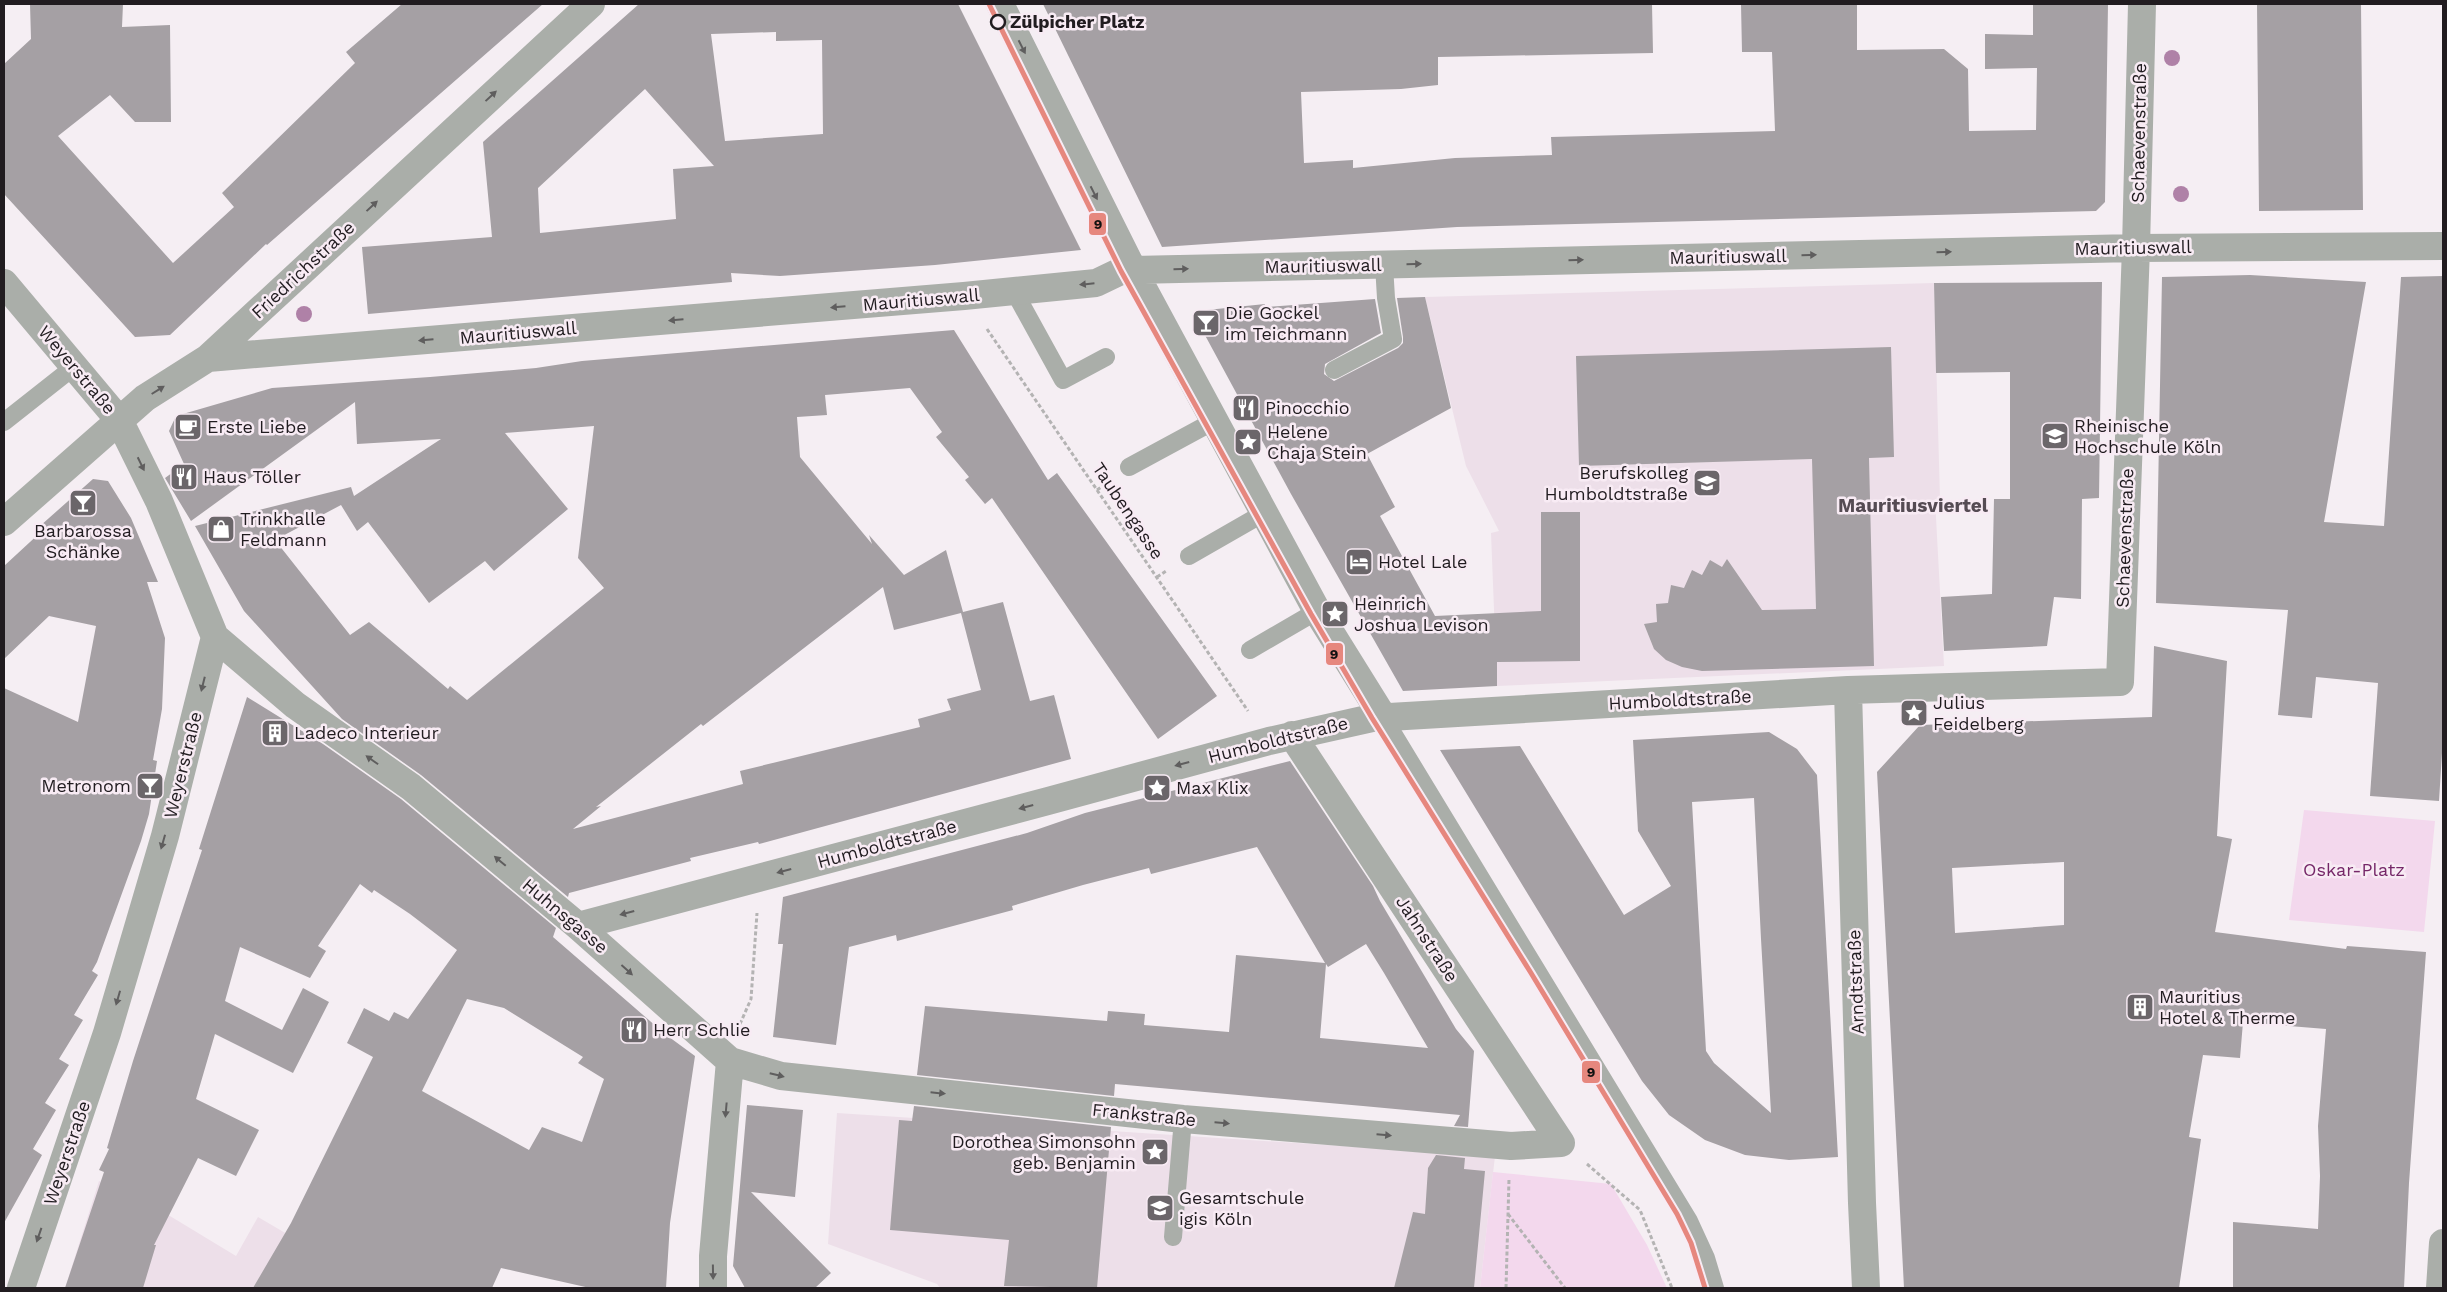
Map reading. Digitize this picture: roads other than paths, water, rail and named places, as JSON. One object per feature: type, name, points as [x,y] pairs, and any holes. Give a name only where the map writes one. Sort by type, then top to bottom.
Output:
[{"type":"street","name":"Friedrichstraße","points":[[4,522],[145,398],[208,358],[591,4]]},
{"type":"street","points":[[1000,4],[1133,270],[1317,611],[1383,717]]},
{"type":"street","name":"Schaevenstraße","points":[[2120,682],[2136,248],[2142,4]]},
{"type":"street","name":"Mauritiuswall","points":[[208,358],[964,296],[1096,283],[1122,272],[1133,270],[2136,248],[2443,246]]},
{"type":"street","name":"Weyerstraße","points":[[4,283],[76,366],[119,420],[159,501],[215,637],[165,836],[108,1032],[21,1288]]},
{"type":"street","name":"Huhnsgasse","points":[[215,637],[295,705],[411,787],[578,926],[730,1061]]},
{"type":"street","name":"Humboldtstraße","points":[[578,926],[1280,738],[1383,717],[1848,690],[2120,682]]},
{"type":"street","name":"Arndtstraße","points":[[1848,690],[1866,1282]]},
{"type":"street","name":"Jahnstraße","points":[[1280,738],[1561,1143]]},
{"type":"street","points":[[713,1288],[713,1256],[730,1061]]},
{"type":"street","name":"Frankstraße","points":[[730,1061],[781,1076],[1183,1119],[1512,1146],[1561,1143]]},
{"type":"street","points":[[2440,1288],[2443,1243]]},
{"type":"lane","points":[[1334,370],[1393,339],[1386,298],[1384,264]]},
{"type":"lane","points":[[1014,291],[1063,380],[1106,357]]},
{"type":"lane","points":[[4,422],[76,366]]},
{"type":"lane","points":[[1129,467],[1214,420]]},
{"type":"lane","points":[[1189,556],[1264,513]]},
{"type":"lane","points":[[1250,650],[1317,611]]},
{"type":"lane","points":[[1383,717],[1689,1221],[1706,1258],[1715,1288]]},
{"type":"lane","points":[[1173,1237],[1183,1119]]},
{"type":"place","name":"Zülpicher Platz","points":[[998,22]]},
{"type":"place","name":"Die Gockel im Teichmann","points":[[1206,323]]},
{"type":"place","name":"Pinocchio","points":[[1246,408]]},
{"type":"place","name":"Erste Liebe","points":[[188,427]]},
{"type":"place","name":"Rheinische Hochschule Köln","points":[[2055,436]]},
{"type":"place","name":"Helene Chaja Stein","points":[[1248,442]]},
{"type":"place","name":"Haus Töller","points":[[184,477]]},
{"type":"place","name":"Berufskolleg Humboldtstraße","points":[[1707,483]]},
{"type":"place","name":"Barbarossa Schänke","points":[[83,503]]},
{"type":"place","name":"Trinkhalle Feldmann","points":[[221,529]]},
{"type":"place","name":"Hotel Lale","points":[[1359,562]]},
{"type":"place","name":"Heinrich Joshua Levison","points":[[1335,614]]},
{"type":"place","name":"Julius Feidelberg","points":[[1914,713]]},
{"type":"place","name":"Ladeco Interieur","points":[[275,733]]},
{"type":"place","name":"Metronom","points":[[150,786]]},
{"type":"place","name":"Max Klix","points":[[1157,788]]},
{"type":"place","name":"Mauritius Hotel & Therme","points":[[2140,1007]]},
{"type":"place","name":"Herr Schlie","points":[[634,1030]]},
{"type":"place","name":"Dorothea Simonsohn geb. Benjamin","points":[[1155,1152]]},
{"type":"place","name":"Gesamtschule igis Köln","points":[[1160,1208]]},
{"type":"district","name":"Mauritiusviertel","points":[[1913,505]]},
{"type":"park label","name":"Oskar-Platz","points":[[2354,870]]}]
